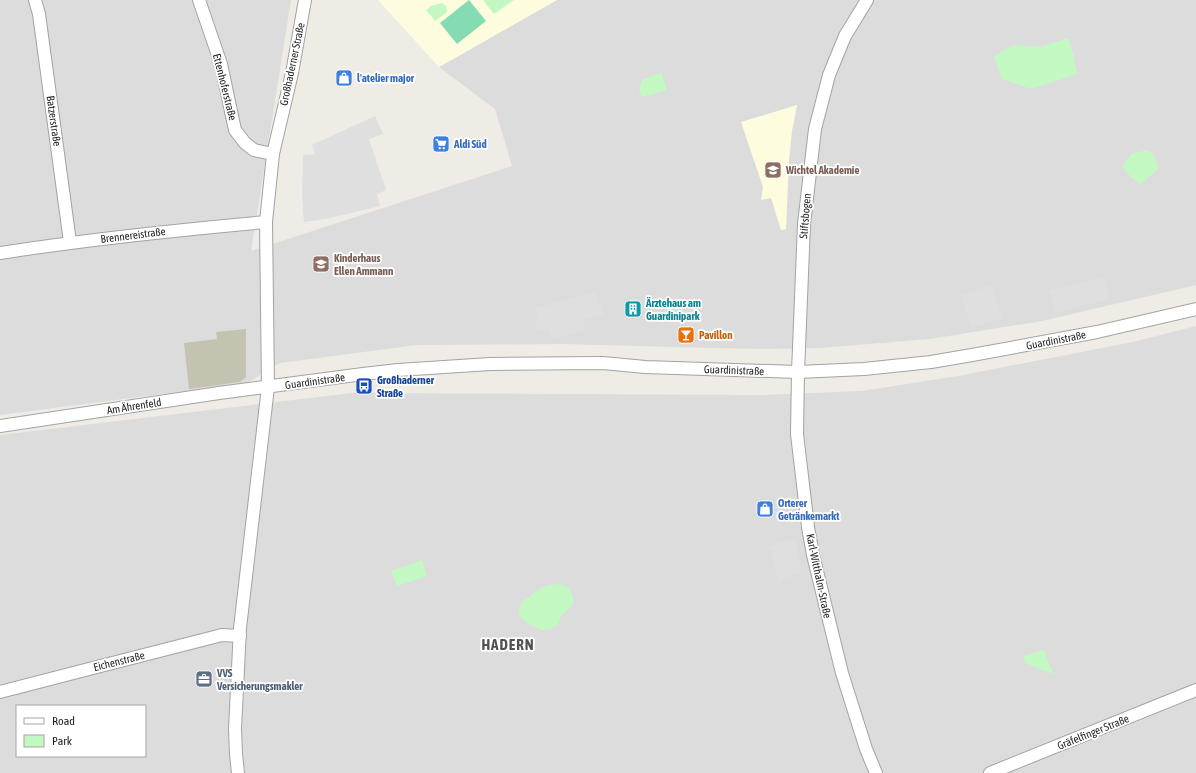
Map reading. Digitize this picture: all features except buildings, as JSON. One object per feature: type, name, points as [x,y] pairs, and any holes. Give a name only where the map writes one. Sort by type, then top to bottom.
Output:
[{"type":"street","name":"Batzerstraße","points":[[35,0],[39,14],[70,242]]},
{"type":"street","name":"Ettenhoferstraße","points":[[200,0],[221,64],[235,130],[244,143],[254,150],[273,154]]},
{"type":"street","name":"Großhaderner Straße","points":[[238,773],[235,729],[240,636],[268,387],[266,222],[273,154],[292,73],[305,0]]},
{"type":"street","name":"Stiftsbogen","points":[[798,372],[804,224],[815,129],[829,75],[845,36],[867,0]]},
{"type":"street","name":"Brennereistraße","points":[[0,253],[70,242],[175,230],[266,222]]},
{"type":"street","name":"Guardinistraße","points":[[268,387],[398,370],[490,364],[603,363],[798,372],[864,369],[965,357],[1097,332],[1196,309]]},
{"type":"street","name":"Karl-Witthalm-Straße","points":[[798,372],[797,434],[808,527],[842,673],[866,749],[876,773]]},
{"type":"street","name":"Am Ährenfeld","points":[[0,426],[268,387]]},
{"type":"street","name":"Eichenstraße","points":[[0,692],[222,635],[240,636]]},
{"type":"street","name":"Gräfelfinger Straße","points":[[990,773],[1196,690]]},
{"type":"shaded area","points":[[0,0],[291,0],[251,251],[512,166],[495,109],[439,67],[557,0],[1196,0],[1196,285],[1042,321],[930,339],[820,348],[766,349],[564,344],[417,345],[280,363],[247,383],[0,415]]},
{"type":"shaded area","points":[[378,0],[557,0],[439,67]]},
{"type":"shaded area","name":"Wichtel Akademie","points":[[797,105],[792,131],[789,160],[786,229],[781,230],[771,198],[761,200],[763,187],[741,122]]},
{"type":"shaded area","points":[[375,116],[383,134],[369,139],[386,190],[377,194],[380,206],[326,219],[304,222],[302,198],[303,155],[315,154],[312,145]]},
{"type":"shaded area","points":[[1105,277],[1110,299],[1055,313],[1049,290]]},
{"type":"shaded area","points":[[991,285],[1002,318],[972,328],[961,295]]},
{"type":"shaded area","points":[[596,292],[603,315],[583,320],[585,330],[551,339],[548,330],[538,331],[535,319],[538,318],[536,308]]},
{"type":"shaded area","points":[[1196,326],[1196,773],[0,773],[0,435],[352,393],[760,395],[862,391],[958,376],[1133,342]]},
{"type":"shaded area","points":[[246,329],[246,377],[240,382],[189,389],[184,343],[217,339],[216,332]]},
{"type":"shaded area","points":[[795,538],[801,572],[779,580],[768,546]]},
{"type":"green space","points":[[469,0],[486,21],[457,44],[440,23]]},
{"type":"green space","points":[[483,0],[514,0],[494,14]]},
{"type":"green space","points":[[442,3],[446,6],[447,12],[435,21],[426,10],[431,6]]},
{"type":"green space","points":[[1068,38],[1073,53],[1077,74],[1031,89],[1002,79],[994,57],[1004,50],[1015,45],[1040,47]]},
{"type":"green space","points":[[661,72],[667,90],[642,97],[639,90],[642,80]]},
{"type":"green space","points":[[1147,150],[1155,156],[1158,169],[1141,184],[1132,178],[1122,167],[1131,154]]},
{"type":"green space","points":[[422,560],[427,576],[397,586],[391,571]]},
{"type":"green space","points":[[555,584],[565,586],[570,589],[573,597],[573,605],[561,616],[558,624],[550,629],[542,630],[528,624],[520,617],[519,610],[521,603],[542,587]]},
{"type":"green space","points":[[1044,650],[1053,674],[1025,663],[1023,656]]},
{"type":"place","name":"l'atelier major","points":[[344,78]]},
{"type":"place","name":"Aldi Süd","points":[[441,144]]},
{"type":"place","name":"Wichtel Akademie","points":[[773,170]]},
{"type":"place","name":"Kinderhaus Ellen Ammann","points":[[321,264]]},
{"type":"place","name":"Ärztehaus am Guardinipark","points":[[633,309]]},
{"type":"place","name":"Pavillon","points":[[686,335]]},
{"type":"place","name":"Großhaderner Straße","points":[[364,386]]},
{"type":"place","name":"Orterer Getränkemarkt","points":[[765,509]]},
{"type":"place","name":"VVS Versicherungsmakler","points":[[204,679]]},
{"type":"district","name":"HADERN","points":[[508,645]]}]
